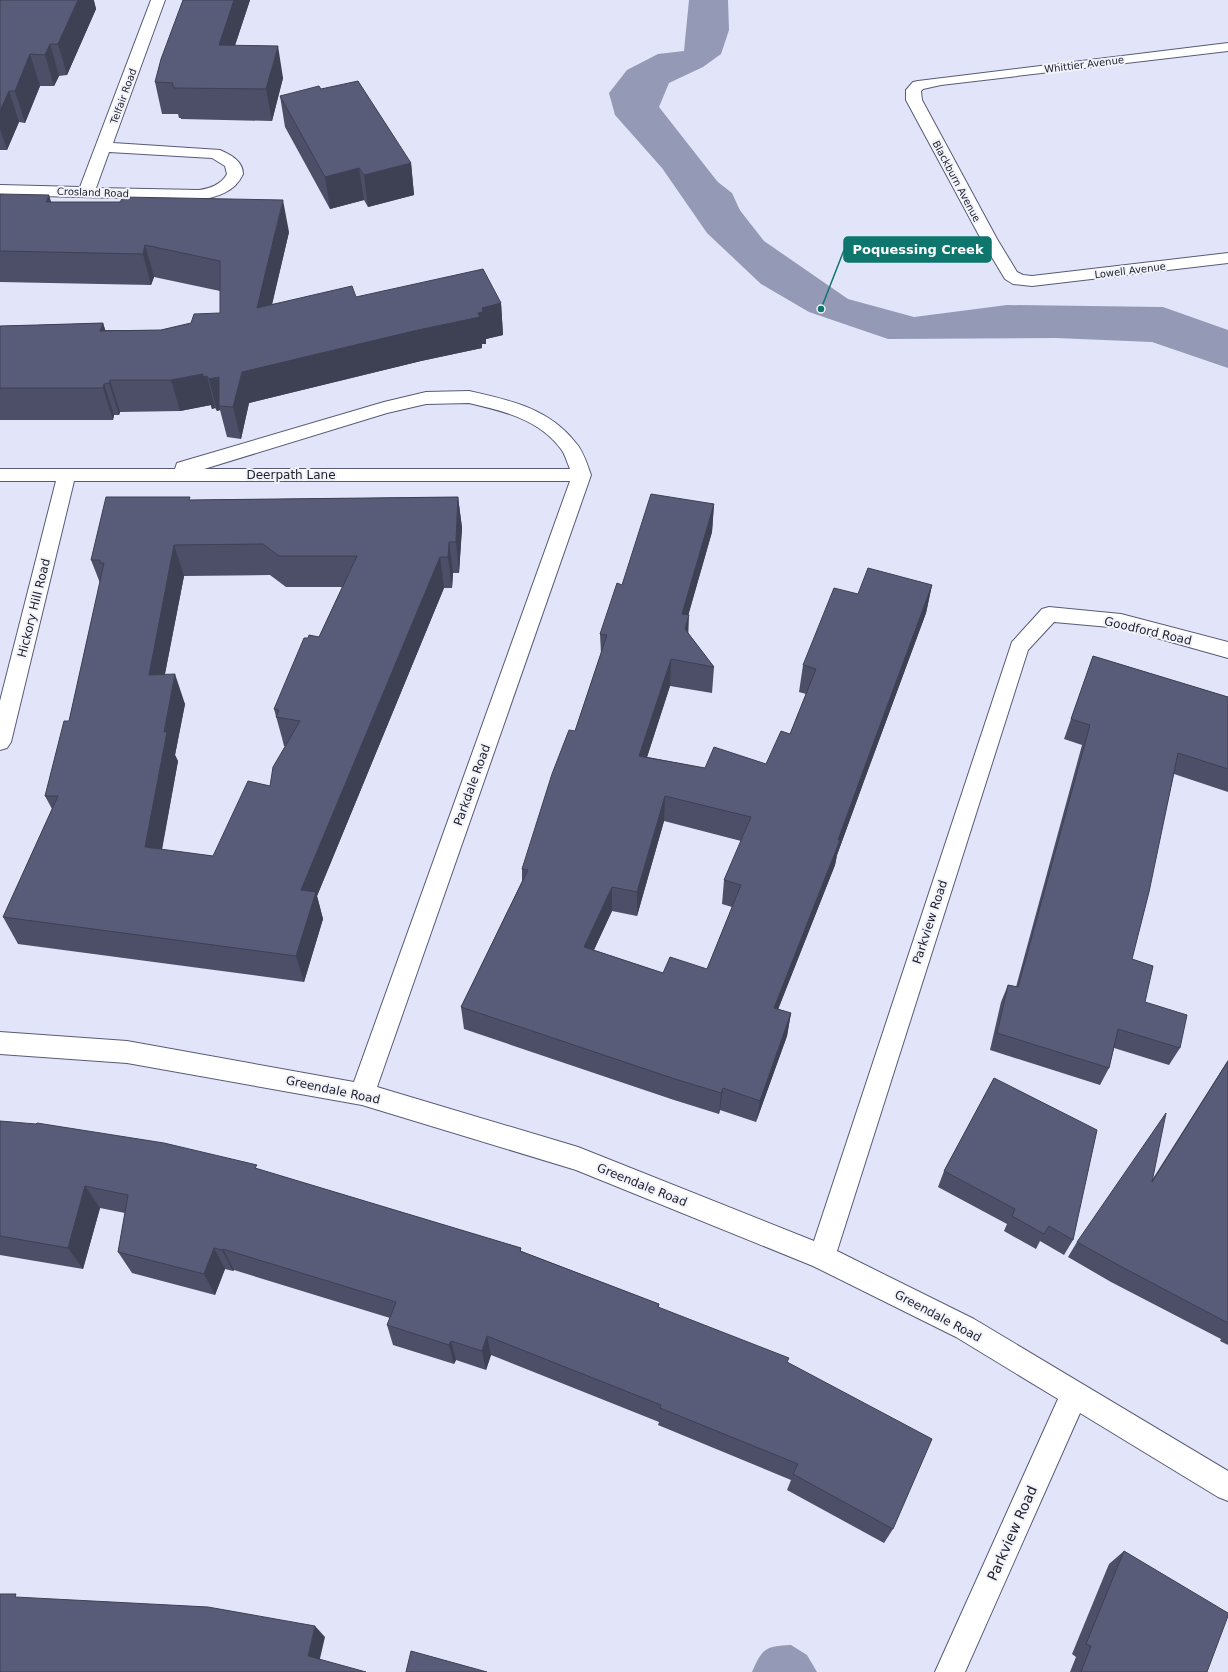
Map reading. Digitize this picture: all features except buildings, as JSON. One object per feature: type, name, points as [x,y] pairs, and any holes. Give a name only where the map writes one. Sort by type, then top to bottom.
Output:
[{"type":"street","name":"Telfair Road","points":[[87,191],[158,0]]},
{"type":"street","name":"Whittier Avenue","points":[[940,81],[1228,47]]},
{"type":"street","name":"Blackburn Avenue","points":[[940,81],[918,85],[913,90],[914,100],[988,239],[1011,276],[1019,280],[1032,281]]},
{"type":"street","name":"Crosland Road","points":[[0,190],[199,195],[221,188],[229,182],[234,175],[235,168],[231,162],[225,157],[215,153],[104,147]]},
{"type":"street","name":"Lowell Avenue","points":[[1032,281],[1228,258]]},
{"type":"street","points":[[162,475],[384,408],[426,398],[469,398],[509,406],[544,422],[569,446],[582,475]]},
{"type":"street","name":"Hickory Hill Road","points":[[0,742],[67,474]]},
{"type":"street","name":"Deerpath Lane","points":[[0,475],[582,475]]},
{"type":"street","name":"Parkdale Road","points":[[362,1094],[582,475]]},
{"type":"street","name":"Parkview Road","points":[[822,1257],[1019,646],[1049,614],[1068,616]]},
{"type":"street","name":"Goodford Road","points":[[1068,616],[1121,622],[1228,650]]},
{"type":"street","name":"Greendale Road","points":[[0,1043],[127,1052],[362,1094],[578,1159],[822,1257],[966,1328],[1228,1487]]},
{"type":"street","name":"Parkview Road","points":[[950,1672],[1074,1394]]},
{"type":"water","points":[[689,0],[728,0],[729,30],[721,54],[703,67],[669,83],[659,107],[764,241],[848,299],[914,317],[1007,305],[1163,307],[1228,330],[1228,368],[1152,342],[1056,338],[888,339],[809,312],[761,284],[707,233],[662,168],[615,115],[609,93],[627,70],[658,54],[684,51]]},
{"type":"water","points":[[791,1645],[807,1655],[817,1672],[752,1672],[759,1658],[766,1650],[775,1646]]},
{"type":"waterway","points":[[711,181],[729,195],[737,215]]},
{"type":"place","name":"Poquessing Creek","points":[[821,309]]}]
